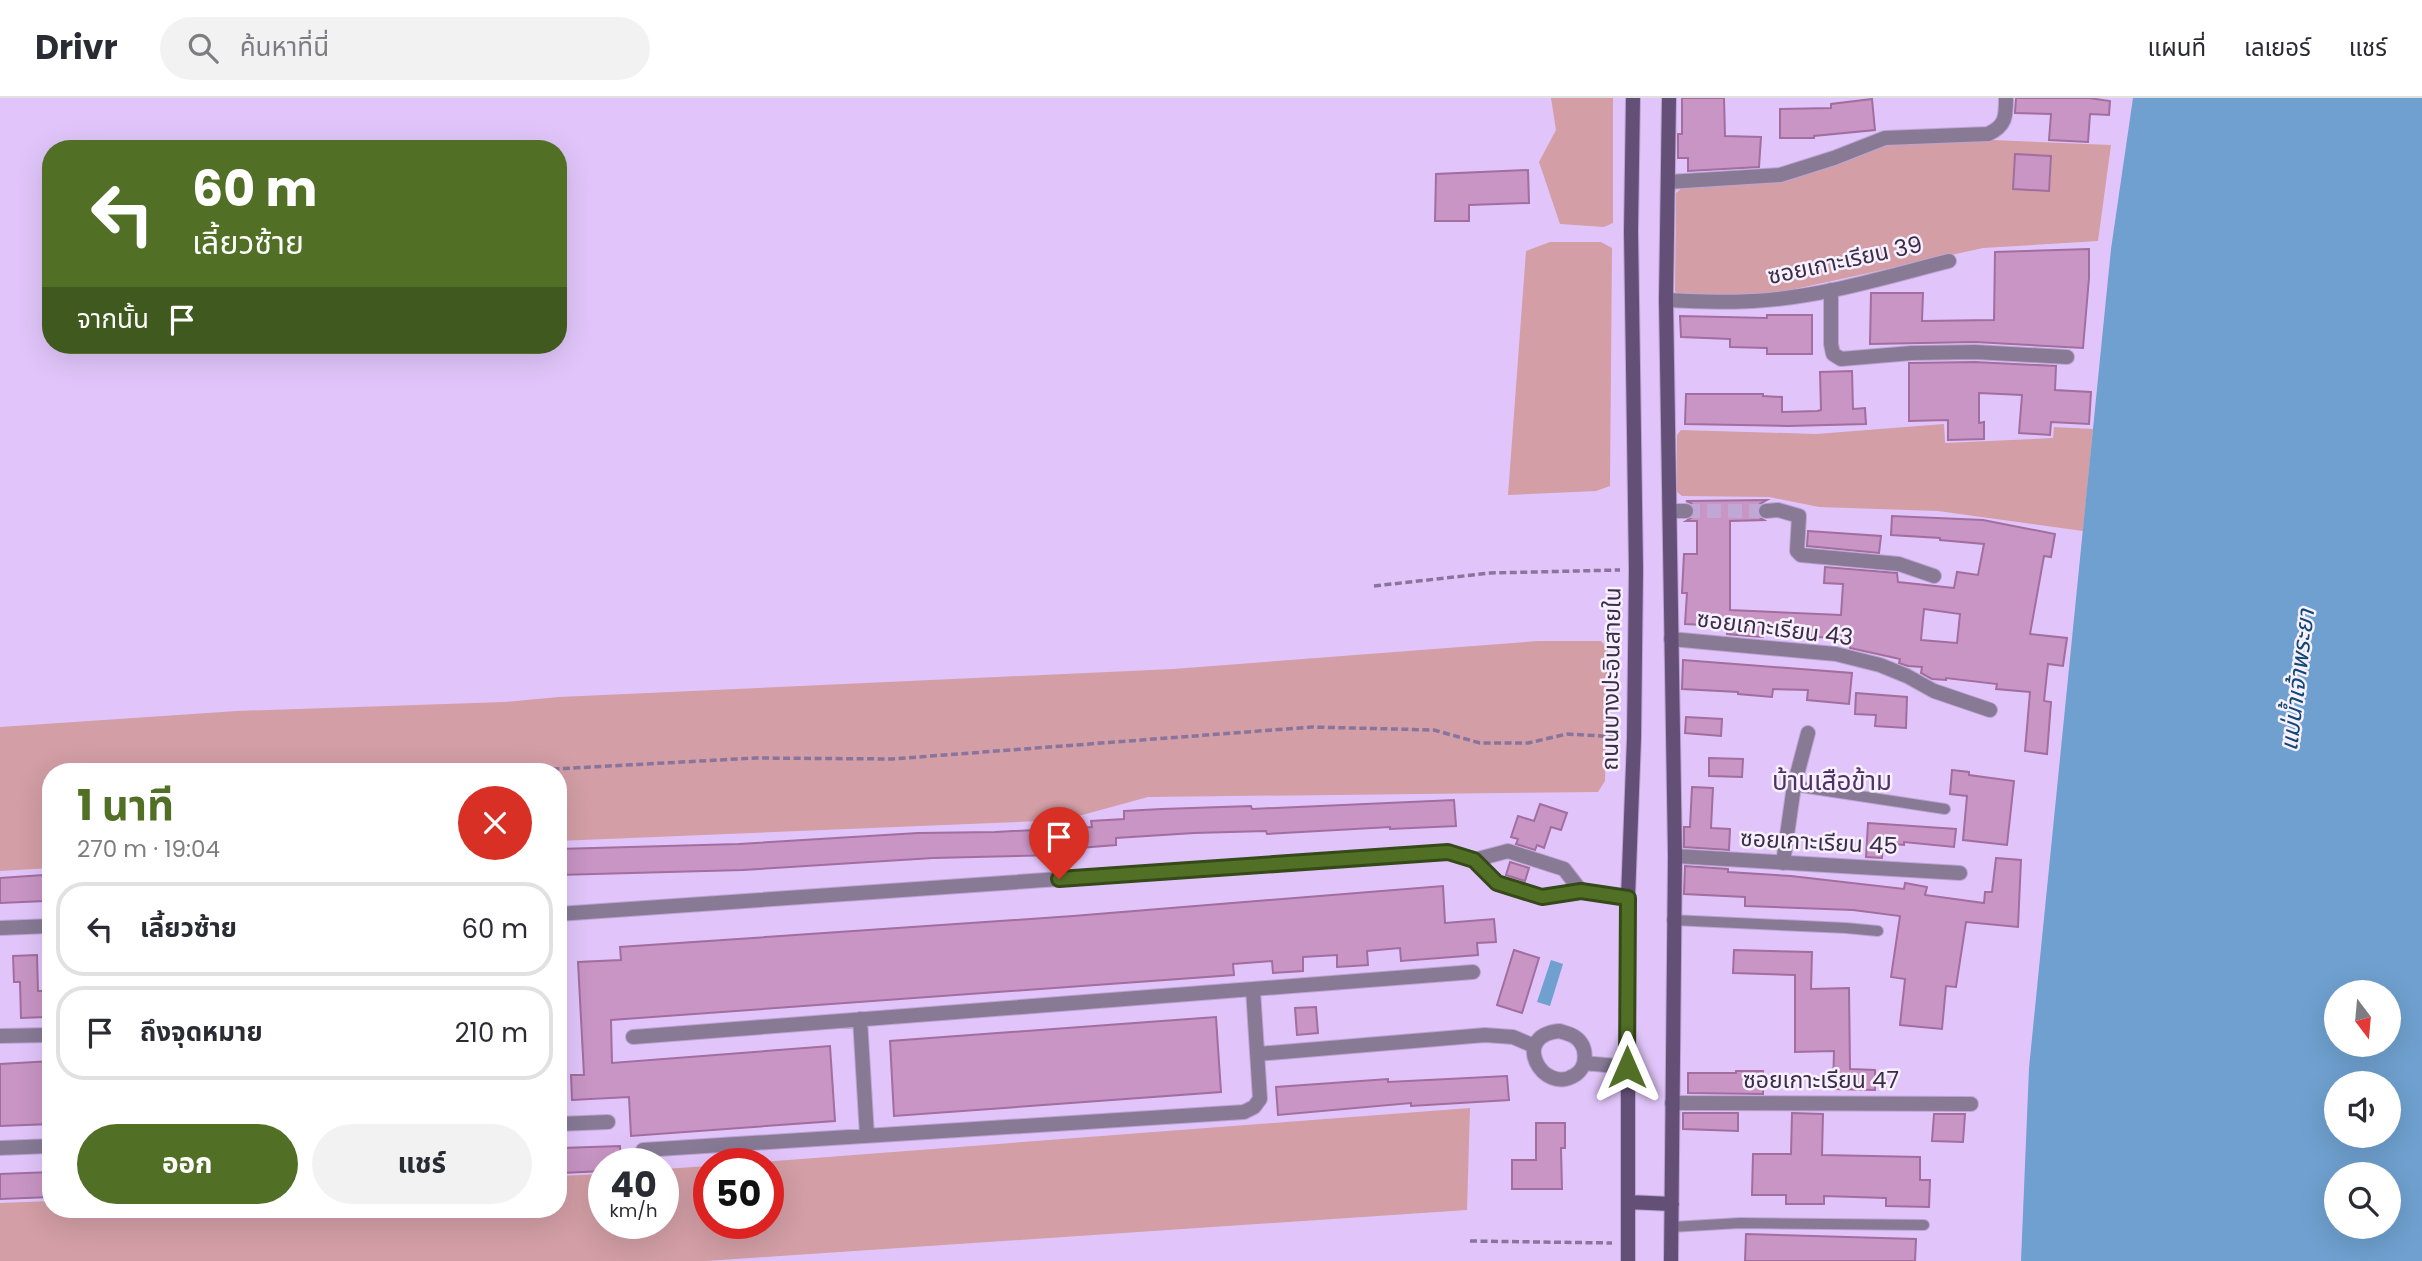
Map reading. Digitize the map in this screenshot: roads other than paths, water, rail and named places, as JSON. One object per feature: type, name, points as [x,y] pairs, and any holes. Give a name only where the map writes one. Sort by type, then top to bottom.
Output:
[{"type":"main road","name":"ถนนบางปะอินสายใน","points":[[1628,1261],[1628,898],[1636,570],[1631,231],[1633,98]]},
{"type":"main road","points":[[1669,98],[1666,300],[1675,856],[1672,920],[1671,1261]]},
{"type":"main road","points":[[1628,1202],[1672,1204]]},
{"type":"street","points":[[1668,182],[1780,175],[1885,138],[1988,134],[1999,130],[2006,120],[2006,98]]},
{"type":"street","name":"ซอยเกาะเรียน 39","points":[[1666,300],[1753,301],[1831,290],[1949,261]]},
{"type":"street","points":[[1831,290],[1830,344],[1833,354],[1841,359],[1912,353],[1975,352],[2067,358]]},
{"type":"street","points":[[1766,511],[1777,510],[1799,516],[1797,551],[1801,555],[1899,564],[1934,576]]},
{"type":"street","points":[[1670,511],[1686,511]]},
{"type":"street","name":"ซอยเกาะเรียน 43","points":[[1671,639],[1836,654],[1880,665],[1934,691],[1990,710]]},
{"type":"street","points":[[1783,863],[1794,786],[1808,733]]},
{"type":"street","points":[[1474,860],[1508,851],[1564,869],[1581,891]]},
{"type":"street","points":[[567,913],[1448,852],[1474,860],[1497,883],[1542,897],[1581,891],[1628,898]]},
{"type":"street","name":"ซอยเกาะเรียน 45","points":[[1675,856],[1960,873]]},
{"type":"street","points":[[0,929],[42,927]]},
{"type":"street","points":[[633,1037],[1473,972]]},
{"type":"street","points":[[675,1148],[1244,1112],[1254,1107],[1259,1099],[1253,989]]},
{"type":"street","points":[[860,1019],[867,1136]]},
{"type":"street","points":[[1560,1031],[1575,1037],[1582,1044],[1584,1063],[1574,1076],[1558,1079],[1538,1068],[1534,1046],[1542,1036],[1560,1031]]},
{"type":"street","points":[[0,1036],[42,1035]]},
{"type":"street","points":[[1257,1054],[1485,1035],[1513,1037],[1534,1046]]},
{"type":"street","points":[[1584,1063],[1627,1067]]},
{"type":"street","name":"ซอยเกาะเรียน 47","points":[[1672,1103],[1971,1104]]},
{"type":"street","points":[[567,1124],[608,1122]]},
{"type":"street","points":[[0,1148],[42,1146]]},
{"type":"lane","points":[[1794,786],[1945,809]]},
{"type":"lane","points":[[1672,920],[1846,928],[1878,932]]},
{"type":"lane","points":[[1672,1227],[1740,1223],[1924,1225]]},
{"type":"water","name":"แม่น้ำเจ้าพระยา","points":[[2133,98],[2422,98],[2422,1261],[2021,1261],[2029,1068],[2111,249]]},
{"type":"water","points":[[1551,960],[1563,964],[1550,1006],[1537,1002]]},
{"type":"tunnel","points":[[1686,511],[1766,511]]},
{"type":"district","name":"บ้านเสือข้าม","points":[[1832,781]]}]
